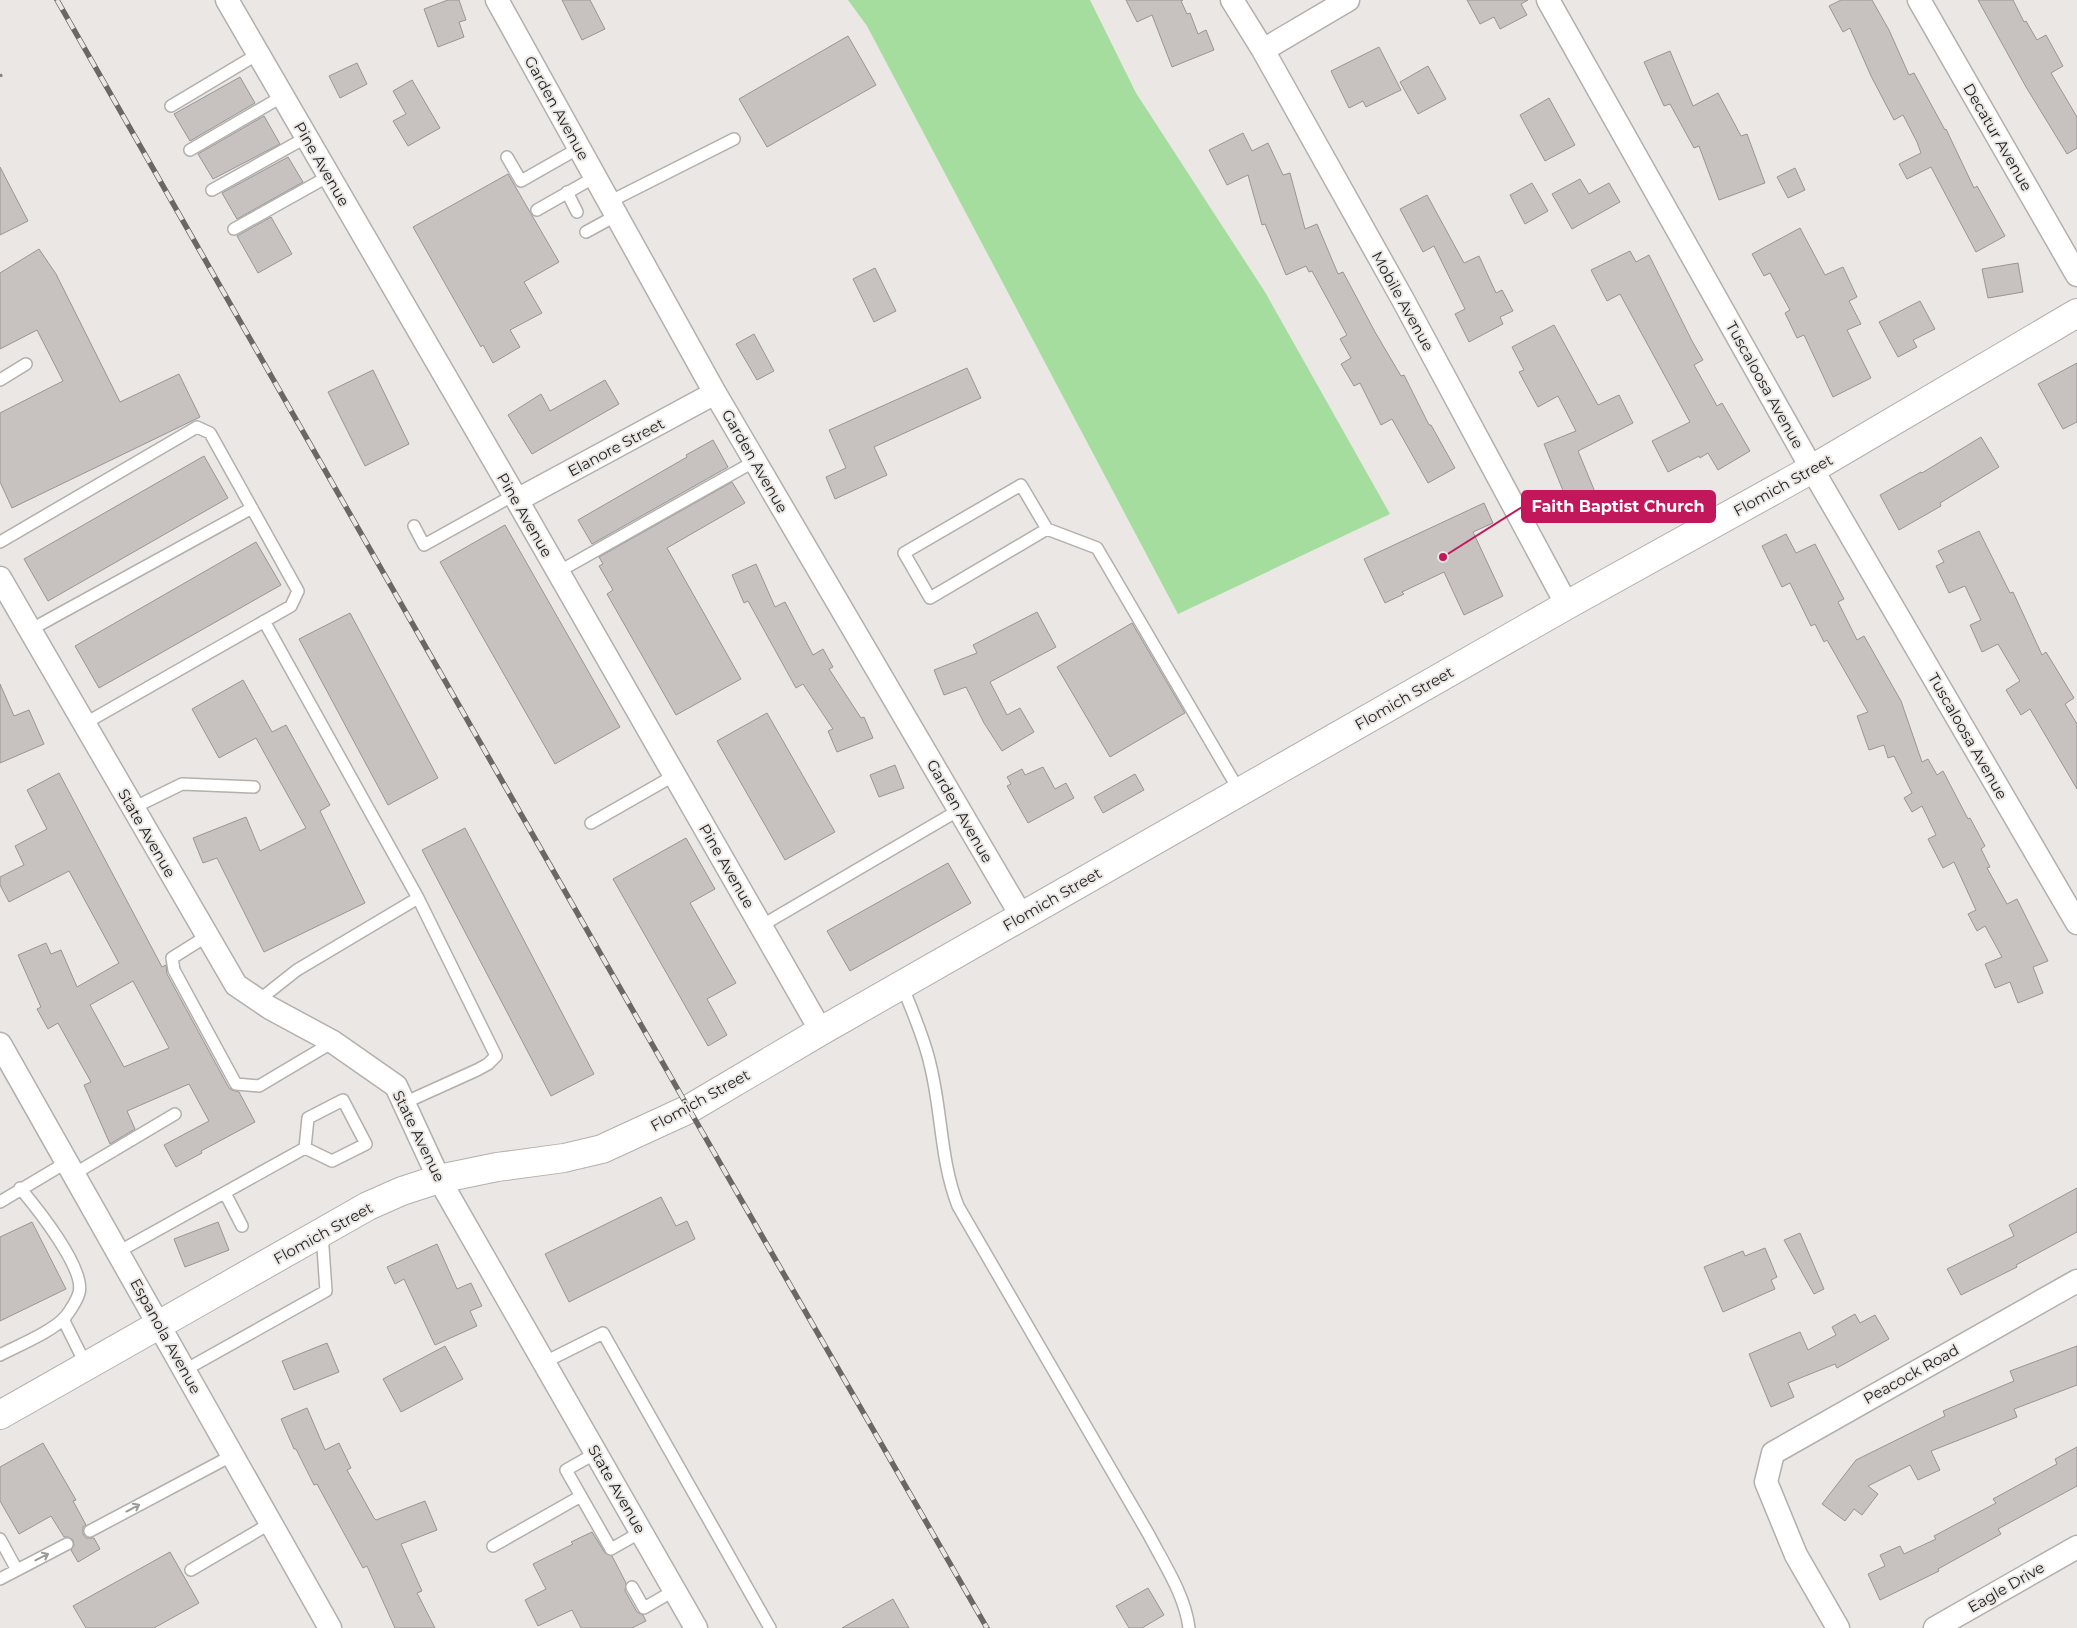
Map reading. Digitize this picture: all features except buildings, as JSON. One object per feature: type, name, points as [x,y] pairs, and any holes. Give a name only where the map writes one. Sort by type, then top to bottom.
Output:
[{"type":"street","name":"Pine Avenue","points":[[227,0],[516,497],[821,1030]]},
{"type":"street","name":"Garden Avenue","points":[[498,0],[715,393],[1022,917]]},
{"type":"street","name":"Mobile Avenue","points":[[1232,0],[1263,50],[1402,298],[1567,605]]},
{"type":"street","points":[[1263,50],[1348,0]]},
{"type":"street","name":"Tuscaloosa Avenue","points":[[1548,0],[1812,469],[2077,923]]},
{"type":"street","name":"Decatur Avenue","points":[[1919,0],[2077,275]]},
{"type":"street","name":"Flomich Street","points":[[0,1415],[368,1206],[402,1191],[439,1179],[497,1167],[564,1158],[602,1149],[626,1140],[689,1109],[821,1030],[1567,605],[1812,469],[2077,313]]},
{"type":"street","name":"Elanore Street","points":[[516,497],[715,393]]},
{"type":"street","name":"State Avenue","points":[[0,578],[236,985],[333,1042],[396,1086],[439,1179],[696,1628]]},
{"type":"street","name":"Espanola Avenue","points":[[0,1044],[330,1628]]},
{"type":"street","name":"Peacock Road","points":[[1838,1628],[1796,1555],[1766,1482],[1772,1452],[2077,1281]]},
{"type":"street","name":"Eagle Drive","points":[[1936,1628],[2077,1547]]},
{"type":"lane","points":[[171,106],[258,54]]},
{"type":"lane","points":[[190,150],[282,96]]},
{"type":"lane","points":[[212,190],[306,137]]},
{"type":"lane","points":[[586,232],[613,209],[734,139]]},
{"type":"lane","points":[[507,157],[520,181],[579,148]]},
{"type":"lane","points":[[234,229],[329,176]]},
{"type":"lane","points":[[537,210],[567,192],[596,178]]},
{"type":"lane","points":[[567,192],[577,212]]},
{"type":"lane","points":[[0,380],[26,364]]},
{"type":"lane","points":[[0,542],[198,428],[210,433],[298,591],[291,606],[84,724]]},
{"type":"lane","points":[[558,572],[755,461]]},
{"type":"lane","points":[[1047,529],[930,598],[904,553],[1021,485],[1047,529],[1098,548],[1240,792]]},
{"type":"lane","points":[[414,526],[424,545],[516,497]]},
{"type":"lane","points":[[30,630],[252,508]]},
{"type":"lane","points":[[264,621],[418,898],[496,1056],[488,1064],[477,1070],[404,1103]]},
{"type":"lane","points":[[591,824],[675,776]]},
{"type":"lane","points":[[133,808],[182,784],[254,787]]},
{"type":"lane","points":[[761,926],[959,810]]},
{"type":"lane","points":[[259,1000],[297,970],[418,898]]},
{"type":"lane","points":[[207,936],[172,958],[174,970],[236,1084],[259,1086],[333,1042]]},
{"type":"lane","points":[[902,985],[931,1065],[944,1158],[949,1184],[958,1206],[1149,1535],[1176,1588],[1188,1620],[1189,1628]]},
{"type":"lane","points":[[343,1100],[366,1144],[332,1162],[305,1148],[308,1118],[343,1100]]},
{"type":"lane","points":[[0,1202],[20,1188],[70,1168],[175,1114]]},
{"type":"lane","points":[[118,1252],[305,1148]]},
{"type":"lane","points":[[0,1355],[63,1319],[80,1292],[78,1274],[49,1225],[20,1188]]},
{"type":"lane","points":[[225,1193],[242,1226]]},
{"type":"lane","points":[[185,1370],[326,1291],[322,1233]]},
{"type":"lane","points":[[63,1319],[87,1367]]},
{"type":"lane","points":[[544,1362],[603,1332],[770,1628]]},
{"type":"lane","points":[[596,1453],[566,1470],[611,1549],[641,1532]]},
{"type":"lane","points":[[90,1531],[233,1455]]},
{"type":"lane","points":[[493,1546],[581,1496]]},
{"type":"lane","points":[[191,1570],[271,1523]]},
{"type":"lane","points":[[0,1539],[17,1570]]},
{"type":"lane","points":[[0,1579],[67,1544]]},
{"type":"lane","points":[[632,1587],[644,1608],[674,1590]]},
{"type":"green space","points":[[848,0],[1090,0],[1136,93],[1265,292],[1390,514],[1178,614],[867,26]]},
{"type":"railway","points":[[57,0],[987,1628]]},
{"type":"place","name":"Faith Baptist Church","points":[[1443,557]]}]
